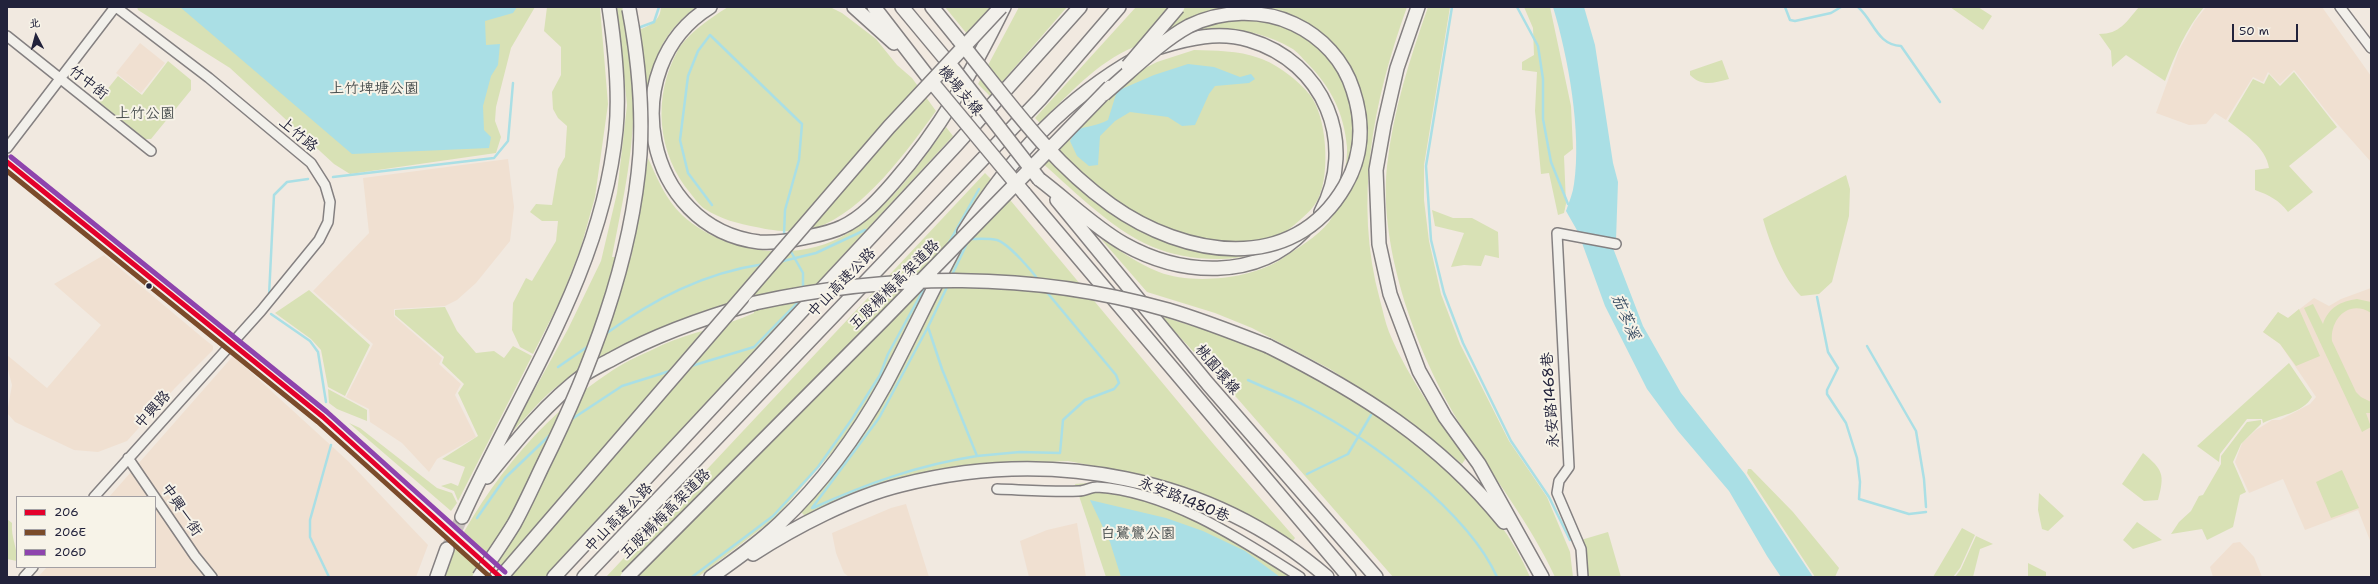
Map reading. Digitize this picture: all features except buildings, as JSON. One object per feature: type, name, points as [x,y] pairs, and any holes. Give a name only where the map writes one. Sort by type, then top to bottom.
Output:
[{"type":"highway","points":[[462,517],[574,291],[600,216],[616,131],[618,93],[609,7]]},
{"type":"highway","points":[[710,7],[689,22],[677,34],[658,69],[653,92],[651,120],[656,146],[664,172],[678,194],[709,223],[741,238],[760,242],[782,242],[842,227],[864,212],[885,192],[913,161],[938,127],[962,89],[1004,7]]},
{"type":"highway","points":[[854,7],[863,13],[923,71]]},
{"type":"highway","name":"機場支線","points":[[874,7],[923,71],[1349,577]]},
{"type":"highway","name":"機場支線","points":[[902,7],[952,67],[1039,179]]},
{"type":"highway","points":[[932,7],[1032,129],[1067,169],[1112,206],[1151,229],[1173,238],[1195,245],[1223,249],[1264,246],[1282,241],[1303,231],[1319,220],[1336,200],[1354,171],[1361,125],[1358,104],[1350,81],[1340,62],[1329,48],[1300,27],[1281,18],[1261,14],[1232,14],[1208,19],[1189,26],[1174,36],[1104,94]]},
{"type":"highway","points":[[500,577],[890,127],[1000,7]]},
{"type":"highway","name":"中山高速公路","points":[[554,577],[962,140],[1080,7]]},
{"type":"highway","name":"中山高速公路","points":[[584,577],[1040,99],[1119,7]]},
{"type":"highway","name":"五股楊梅高架道路","points":[[626,577],[889,315],[1104,94],[1178,7]]},
{"type":"highway","points":[[1418,7],[1397,68],[1376,170],[1379,244],[1390,294],[1419,371],[1445,417],[1479,464],[1542,577]]},
{"type":"highway","points":[[479,577],[514,522],[566,418],[603,320],[622,258],[635,190],[640,133],[640,86],[629,8]]},
{"type":"highway","points":[[711,577],[740,556],[781,522],[816,484],[850,440],[884,386],[956,245],[984,201],[1009,167],[1067,106],[1093,85],[1154,48],[1190,38],[1220,36],[1248,40],[1272,48],[1297,66],[1313,84],[1328,107],[1337,149],[1335,176],[1328,198],[1317,218],[1296,240],[1277,253],[1246,265],[1220,270],[1192,269],[1163,261],[1124,244],[1039,179]]},
{"type":"highway","name":"桃園環線","points":[[1039,179],[1208,384],[1376,577]]},
{"type":"highway","points":[[470,499],[519,437],[585,374],[648,340],[706,317],[755,303],[813,290],[896,282],[953,279],[1005,281],[1059,287],[1131,301],[1215,325],[1268,346],[1350,389],[1421,438],[1458,470],[1479,491],[1528,552]]},
{"type":"highway","points":[[718,577],[808,522],[861,499],[900,485],[991,468],[1056,469],[1106,475],[1158,486],[1242,518],[1309,561],[1327,577]]},
{"type":"highway","points":[[437,577],[447,549]]},
{"type":"main road","points":[[7,162],[233,342],[324,417],[500,577]]},
{"type":"street","points":[[7,148],[59,78],[116,7]]},
{"type":"street","name":"上竹路","points":[[116,7],[209,78],[311,163],[325,185],[330,202],[328,222],[319,240],[233,342]]},
{"type":"street","points":[[2340,7],[2370,44]]},
{"type":"street","name":"竹中街","points":[[7,36],[151,151]]},
{"type":"street","name":"永安路1468巷","points":[[1583,577],[1581,549],[1557,493],[1559,481],[1569,467],[1557,233],[1616,244]]},
{"type":"street","name":"中興路","points":[[95,496],[233,342]]},
{"type":"street","name":"中興一街","points":[[128,458],[154,496]]},
{"type":"street","name":"永安路1480巷","points":[[998,489],[1081,492],[1095,487],[1146,496],[1223,530],[1300,577]]},
{"type":"street","name":"中興一街","points":[[156,499],[195,556],[212,577]]},
{"type":"street","points":[[24,577],[32,568]]},
{"type":"shaded area","points":[[2206,7],[2322,7],[2371,76],[2371,162],[2331,117],[2294,70],[2280,84],[2268,72],[2263,82],[2253,77],[2226,120],[2215,113],[2206,124],[2189,125],[2156,113],[2179,50],[2195,21]]},
{"type":"shaded area","points":[[140,43],[165,63],[141,93],[116,73]]},
{"type":"shaded area","points":[[508,159],[514,207],[510,241],[476,283],[457,300],[445,306],[394,309],[394,316],[442,358],[439,364],[461,384],[455,395],[476,437],[437,459],[429,472],[402,443],[370,422],[369,409],[346,397],[373,344],[313,291],[369,233],[363,178]]},
{"type":"shaded area","points":[[104,255],[213,346],[213,350],[175,388],[127,441],[98,452],[74,450],[15,422],[7,413],[12,385],[7,366],[7,355],[47,388],[101,325],[54,284]]},
{"type":"shaded area","points":[[2371,288],[2371,543],[2358,510],[2305,530],[2283,479],[2249,493],[2235,462],[2242,443],[2256,430],[2272,420],[2280,420],[2310,404],[2316,397],[2280,344],[2263,332],[2278,312],[2288,318],[2314,298],[2329,306],[2341,299]]},
{"type":"shaded area","points":[[233,356],[348,461],[428,545],[416,577],[38,577],[46,568],[156,568],[156,496],[110,496]]},
{"type":"shaded area","points":[[906,504],[929,577],[849,577],[844,573],[836,553],[832,533],[891,508]]},
{"type":"shaded area","points":[[1077,523],[1086,577],[1029,577],[1020,541],[1047,530]]},
{"type":"shaded area","points":[[2240,542],[2254,557],[2262,577],[2213,577],[2210,567],[2233,543]]},
{"type":"green space","name":"上竹埤塘公園","points":[[137,7],[535,7],[511,48],[496,107],[495,121],[501,137],[496,153],[350,174],[334,164],[230,68],[138,10]]},
{"type":"green space","points":[[547,7],[600,7],[608,104],[595,197],[581,247],[561,299],[533,354],[520,347],[512,330],[513,303],[526,278],[532,281],[556,241],[558,221],[542,221],[530,212],[536,204],[552,205],[558,169],[565,157],[567,126],[558,118],[553,109],[552,92],[561,75],[561,47],[544,31]]},
{"type":"green space","points":[[617,7],[623,7],[633,86],[633,129],[628,172],[612,257],[631,258],[648,158],[671,203],[682,215],[699,228],[719,239],[740,246],[763,250],[785,251],[808,249],[829,243],[863,223],[902,185],[946,127],[953,136],[546,577],[441,577],[456,546],[473,517],[512,461],[559,412],[585,390],[613,370],[662,345],[684,336],[731,322],[754,313],[754,296],[701,312],[650,332],[625,344],[601,357],[555,388],[510,434],[568,329],[601,261],[617,193],[627,105]]},
{"type":"green space","points":[[661,7],[696,7],[674,28],[660,50],[655,62],[646,105],[644,66],[639,30],[657,19]]},
{"type":"green space","points":[[728,7],[830,7],[842,13],[876,39],[897,65],[912,78],[936,111],[912,144],[883,178],[851,208],[834,220],[816,228],[802,231],[770,230],[736,223],[717,216],[701,206],[680,178],[671,161],[665,143],[662,125],[664,87],[670,68],[678,50],[687,38]]},
{"type":"green space","points":[[945,7],[994,7],[976,45]]},
{"type":"green space","points":[[1019,7],[1067,7],[990,96],[978,84]]},
{"type":"green space","points":[[1136,7],[1407,7],[1395,43],[1376,115],[1368,189],[1368,226],[1372,263],[1389,332],[1414,382],[1466,458],[1462,464],[1412,423],[1330,369],[1252,328],[1215,313],[1147,292],[1101,239],[1144,265],[1172,276],[1204,279],[1237,276],[1253,272],[1268,267],[1280,260],[1324,228],[1333,216],[1342,186],[1346,163],[1347,147],[1343,123],[1335,101],[1323,81],[1291,48],[1273,39],[1254,33],[1234,30],[1192,31],[1172,35],[1152,40],[1120,53],[1083,80],[1040,123],[1035,118]]},
{"type":"green space","points":[[1428,7],[1450,7],[1424,165],[1424,200],[1429,241],[1441,294],[1460,344],[1509,441],[1547,497],[1570,552],[1573,577],[1555,577],[1523,519],[1462,427],[1430,368],[1417,336],[1395,267],[1389,232],[1386,198],[1387,166],[1393,125],[1403,85]]},
{"type":"green space","points":[[1524,7],[1550,7],[1571,106],[1573,149],[1564,156],[1566,204],[1564,213],[1558,215],[1549,173],[1541,174],[1535,111],[1537,72],[1522,70],[1522,62],[1534,55],[1533,28]]},
{"type":"green space","points":[[1950,7],[1978,7],[1992,16],[1983,30]]},
{"type":"green space","points":[[2139,7],[2204,7],[2186,33],[2165,81],[2126,55],[2112,67],[2111,51],[2099,34],[2112,32],[2122,26]]},
{"type":"green space","points":[[1194,50],[1226,51],[1251,55],[1280,68],[1293,78],[1310,95],[1316,105],[1323,130],[1325,145],[1325,174],[1319,197],[1315,205],[1308,213],[1273,242],[1256,252],[1240,257],[1215,259],[1188,257],[1164,251],[1136,239],[1090,206],[1034,156],[1094,94],[1157,62]]},
{"type":"green space","points":[[1722,60],[1729,79],[1713,83],[1703,83],[1694,79],[1690,75],[1690,71]]},
{"type":"green space","name":"上竹公園","points":[[168,61],[191,80],[191,90],[151,139],[145,139],[98,101],[118,76],[142,95]]},
{"type":"green space","points":[[2294,72],[2337,127],[2289,166],[2313,192],[2288,212],[2273,198],[2255,190],[2255,170],[2269,168],[2267,160],[2259,147],[2253,141],[2228,121],[2253,79],[2264,84],[2269,74],[2280,86]]},
{"type":"green space","points":[[985,173],[992,180],[961,227],[885,377],[841,442],[775,518],[698,577],[606,577]]},
{"type":"green space","points":[[1846,175],[1850,189],[1849,216],[1832,282],[1819,294],[1801,296],[1788,280],[1778,260],[1769,239],[1763,219]]},
{"type":"green space","points":[[1001,189],[1215,446],[1295,538],[1292,542],[1220,501],[1152,477],[1068,461],[977,465],[913,476],[866,491],[807,518],[799,510],[866,426],[898,374],[962,245]]},
{"type":"green space","points":[[1432,210],[1453,218],[1472,218],[1498,232],[1499,258],[1485,255],[1481,266],[1464,265],[1451,267],[1464,233],[1435,226]]},
{"type":"green space","points":[[309,290],[370,345],[345,396],[328,387],[321,350],[311,339],[275,313]]},
{"type":"green space","points":[[2357,299],[2371,302],[2371,313],[2363,309],[2355,308],[2342,314],[2334,325],[2332,341],[2356,392],[2361,397],[2371,402],[2371,413],[2366,413],[2371,427],[2362,432],[2304,308],[2313,304],[2323,324],[2325,318],[2336,306]]},
{"type":"green space","points":[[445,307],[457,331],[476,353],[494,351],[504,358],[513,346],[532,356],[458,501],[454,491],[441,486],[451,483],[458,486],[465,467],[442,459],[478,436],[458,393],[464,384],[442,363],[444,357],[395,315],[395,310]]},
{"type":"green space","points":[[2299,309],[2320,356],[2296,366],[2280,344],[2263,332],[2278,312],[2288,318]]},
{"type":"green space","points":[[1160,316],[1251,346],[1281,360],[1339,391],[1406,435],[1456,475],[1478,498],[1498,522],[1516,549],[1530,577],[1393,577],[1237,398]]},
{"type":"green space","points":[[2289,363],[2312,397],[2308,403],[2296,411],[2263,423],[2262,419],[2247,419],[2220,454],[2219,462],[2197,446]]},
{"type":"green space","points":[[328,389],[367,410],[367,421],[337,409],[329,403]]},
{"type":"green space","points":[[2261,420],[2261,424],[2241,444],[2233,462],[2246,492],[2240,495],[2233,527],[2207,540],[2202,529],[2171,534],[2179,522],[2191,511],[2199,496],[2203,495],[2221,464],[2221,456],[2247,422]]},
{"type":"green space","points":[[349,423],[360,428],[437,488],[452,493],[457,503],[451,511]]},
{"type":"green space","points":[[2143,453],[2155,464],[2161,473],[2162,478],[2158,500],[2144,501],[2122,484]]},
{"type":"green space","points":[[1748,469],[1751,469],[1793,512],[1839,568],[1835,577],[1815,577],[1747,473]]},
{"type":"green space","points":[[2342,470],[2359,508],[2331,518],[2316,482]]},
{"type":"green space","name":"白鷺鸞公園","points":[[1099,482],[1146,491],[1226,525],[1308,577],[1106,577],[1075,484]]},
{"type":"green space","points":[[2039,493],[2064,516],[2048,531],[2042,529],[2038,510]]},
{"type":"green space","points":[[7,519],[12,523],[16,561],[7,559]]},
{"type":"green space","points":[[2137,522],[2162,540],[2133,549],[2123,540]]},
{"type":"green space","points":[[1962,528],[1975,535],[1960,568],[1953,577],[1933,577]]},
{"type":"green space","points":[[1608,532],[1621,577],[1587,577],[1581,540]]},
{"type":"green space","points":[[1976,536],[1993,544],[1980,549],[1973,577],[1955,577],[1961,569]]},
{"type":"green space","points":[[2028,563],[2046,572],[2046,577],[2028,577]]},
{"type":"water","name":"上竹埤塘公園","points":[[180,7],[517,7],[513,13],[485,21],[486,45],[500,44],[498,65],[491,76],[483,106],[484,130],[491,137],[489,148],[352,154]]},
{"type":"water","name":"茄苳溪","points":[[1553,7],[1584,7],[1595,45],[1613,163],[1618,182],[1616,240],[1613,248],[1643,326],[1681,393],[1745,474],[1813,577],[1781,577],[1729,491],[1678,431],[1647,389],[1605,306],[1578,232],[1566,211],[1572,194],[1576,164],[1575,119],[1564,48]]},
{"type":"water","points":[[1188,64],[1214,67],[1240,77],[1251,74],[1255,79],[1249,83],[1215,86],[1209,94],[1195,125],[1182,126],[1168,117],[1130,112],[1115,121],[1100,136],[1098,165],[1089,166],[1077,156],[1070,141],[1076,130],[1100,124],[1108,120],[1117,91],[1154,75]]},
{"type":"water","name":"白鷺鸞公園","points":[[1090,500],[1166,518],[1203,531],[1245,551],[1280,577],[1121,577],[1110,542]]},
{"type":"waterway","points":[[638,28],[654,22],[659,7]]},
{"type":"waterway","points":[[1452,7],[1426,166],[1431,240],[1444,293],[1463,343],[1511,441],[1549,497],[1570,540]]},
{"type":"waterway","points":[[1517,7],[1538,46],[1543,79],[1543,119],[1551,162],[1568,204]]},
{"type":"waterway","points":[[1785,7],[1790,20],[1795,21],[1831,13],[1841,7]]},
{"type":"waterway","points":[[1858,7],[1881,37],[1893,45],[1901,46],[1940,102]]},
{"type":"waterway","points":[[712,205],[688,173],[680,140],[688,76],[698,51],[710,35],[802,124],[799,160],[785,210],[784,235]]},
{"type":"waterway","points":[[333,177],[494,158],[508,141],[513,83]]},
{"type":"waterway","points":[[269,296],[274,195],[287,182],[308,179]]},
{"type":"waterway","points":[[947,246],[979,189]]},
{"type":"waterway","points":[[779,262],[816,253],[865,230]]},
{"type":"waterway","points":[[951,277],[969,239],[987,239],[1002,242],[1014,252],[1039,281]]},
{"type":"waterway","points":[[790,250],[803,273],[803,289]]},
{"type":"waterway","points":[[604,335],[642,310],[680,289],[720,274],[764,264]]},
{"type":"waterway","points":[[692,577],[773,516],[818,467],[852,419],[880,375],[888,354],[926,285]]},
{"type":"waterway","points":[[928,327],[948,285]]},
{"type":"waterway","points":[[812,508],[879,418],[928,327],[942,369],[977,456],[1020,452],[1060,453],[1063,420],[1085,400],[1114,389],[1119,383],[1116,375],[1045,290]]},
{"type":"waterway","points":[[1817,297],[1828,352],[1838,368],[1827,390],[1827,394],[1846,423],[1857,458],[1860,482],[1859,499],[1909,514],[1926,512]]},
{"type":"waterway","points":[[688,367],[754,347],[800,300]]},
{"type":"waterway","points":[[271,314],[310,341],[318,352],[326,402]]},
{"type":"waterway","points":[[558,367],[590,345]]},
{"type":"waterway","points":[[1867,346],[1916,431],[1924,479],[1926,507]]},
{"type":"waterway","points":[[569,421],[622,386],[673,370]]},
{"type":"waterway","points":[[1248,380],[1299,402],[1331,420],[1358,437],[1414,479],[1464,527],[1483,552],[1497,577]]},
{"type":"waterway","points":[[1307,474],[1348,454],[1371,415]]},
{"type":"waterway","points":[[477,518],[505,478],[552,433]]},
{"type":"waterway","points":[[329,577],[310,537],[310,520],[331,445]]},
{"type":"waterway","points":[[813,508],[893,476],[913,470],[977,456]]},
{"type":"tunnel","points":[[447,549],[462,517]]},
{"type":"transit line","name":"206D","points":[[11,157],[327,412],[505,572]]},
{"type":"transit line","name":"206","points":[[7,162],[323,417],[500,577]]},
{"type":"transit line","name":"206E","points":[[7,171],[318,422],[490,577]]}]
